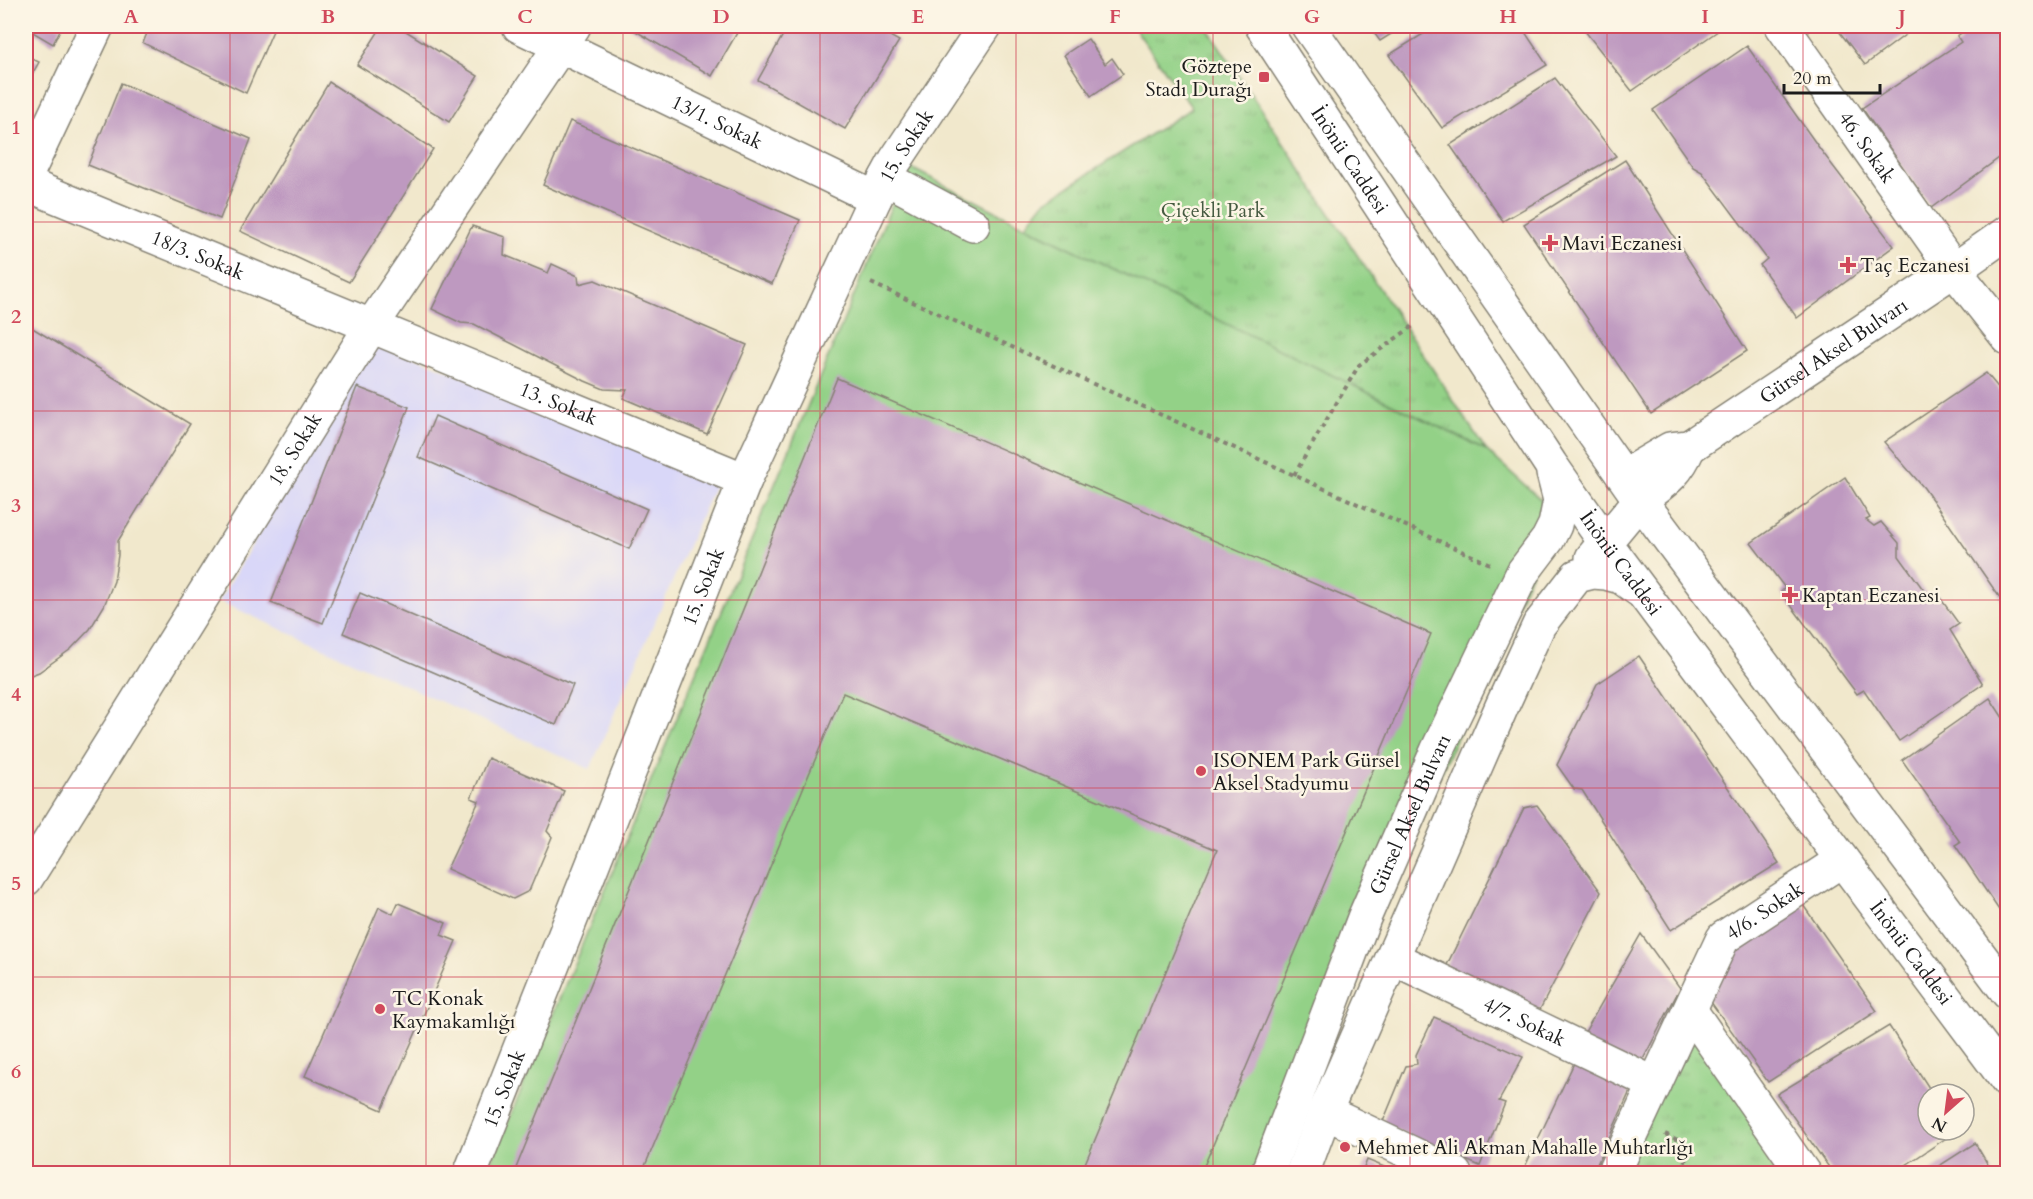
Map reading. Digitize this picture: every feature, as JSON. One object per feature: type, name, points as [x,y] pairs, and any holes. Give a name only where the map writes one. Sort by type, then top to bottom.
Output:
[{"type":"street","points":[[26,176],[97,26]]},
{"type":"street","points":[[519,26],[568,35]]},
{"type":"street","name":"15. Sokak","points":[[470,1173],[745,480],[881,188],[985,26]]},
{"type":"street","name":"İnönü Caddesi","points":[[1262,26],[1551,465],[1605,542],[2007,1082]]},
{"type":"street","name":"İnönü Caddesi","points":[[1308,26],[1632,488],[2007,993]]},
{"type":"street","name":"46. Sokak","points":[[1782,26],[1954,270],[2007,338]]},
{"type":"street","name":"13/1. Sokak","points":[[568,35],[881,188],[973,225]]},
{"type":"street","name":"18. Sokak","points":[[26,879],[372,326],[568,35]]},
{"type":"street","name":"18/3. Sokak","points":[[26,184],[372,326]]},
{"type":"street","name":"Gürsel Aksel Bulvarı","points":[[1302,1173],[1325,1112],[1539,625],[1605,542],[1632,488],[1670,478],[1682,465],[1689,447],[2007,232]]},
{"type":"street","name":"13. Sokak","points":[[372,326],[745,480]]},
{"type":"street","name":"Gürsel Aksel Bulvarı","points":[[1267,1173],[1364,918],[1437,752],[1521,578],[1551,534],[1560,500],[1551,465]]},
{"type":"street","points":[[1551,534],[1582,508],[1632,488]]},
{"type":"street","points":[[1577,576],[1593,572],[1621,577],[1644,594]]},
{"type":"street","name":"4/6. Sokak","points":[[1613,1173],[1723,938],[1842,860]]},
{"type":"street","name":"4/7. Sokak","points":[[1393,958],[1655,1084]]},
{"type":"street","points":[[1690,1010],[1804,1173]]},
{"type":"street","points":[[1325,1112],[1455,1173]]},
{"type":"path","points":[[842,270],[1521,578]]},
{"type":"path","points":[[1294,475],[1359,365],[1413,326]]},
{"type":"path","points":[[1637,1121],[1680,1141],[1687,1156],[1680,1173]]},
{"type":"shaded area","points":[[374,340],[716,482],[590,769],[219,601]]},
{"type":"green space","name":"Çiçekli Park","points":[[1133,26],[1206,26],[1486,450],[1025,226],[1044,202],[1192,108]]},
{"type":"green space","points":[[911,168],[1025,226],[1486,450],[1558,515],[1259,1173],[486,1174],[893,202]]},
{"type":"green space","points":[[1690,1010],[1804,1174],[1614,1174]]},
{"type":"building","points":[[26,26],[62,26],[53,44]]},
{"type":"building","points":[[150,26],[275,26],[246,93],[143,43]]},
{"type":"building","points":[[382,26],[398,26],[478,76],[449,122],[357,65]]},
{"type":"building","points":[[627,26],[741,26],[712,76]]},
{"type":"building","points":[[788,26],[872,26],[899,41],[845,129],[758,80]]},
{"type":"building","points":[[1369,26],[1404,26],[1380,41]]},
{"type":"building","points":[[1436,26],[1521,26],[1547,65],[1442,128],[1389,55]]},
{"type":"building","points":[[1581,26],[1720,26],[1722,28],[1632,91]]},
{"type":"building","points":[[1835,26],[1917,26],[1865,65]]},
{"type":"building","points":[[1972,26],[2007,26],[2007,152],[1931,208],[1862,108],[1961,42],[1957,36]]},
{"type":"building","points":[[1088,39],[1105,64],[1112,58],[1123,74],[1091,96],[1064,55]]},
{"type":"building","points":[[1747,46],[1820,149],[1894,246],[1797,318],[1760,265],[1767,259],[1702,172],[1693,167],[1653,110]]},
{"type":"building","points":[[26,56],[39,62],[26,85]]},
{"type":"building","points":[[1555,78],[1616,156],[1503,221],[1450,145]]},
{"type":"building","points":[[329,82],[433,149],[349,282],[240,231]]},
{"type":"building","points":[[121,83],[251,139],[220,219],[88,165]]},
{"type":"building","points":[[570,121],[800,220],[772,284],[543,185]]},
{"type":"building","points":[[1625,160],[1747,351],[1651,414],[1524,224]]},
{"type":"building","points":[[472,226],[505,237],[504,255],[548,273],[552,264],[578,276],[579,284],[595,280],[747,345],[707,434],[623,398],[627,390],[604,389],[474,324],[461,323],[432,309]]},
{"type":"building","points":[[26,324],[190,424],[118,541],[114,581],[104,606],[90,629],[71,649],[39,672],[26,677]]},
{"type":"building","points":[[1986,373],[2007,398],[2007,608],[1924,488],[1884,442]]},
{"type":"building","name":"ISONEM Park Gürsel Aksel Stadyumu","points":[[837,378],[1431,634],[1201,1173],[1081,1173],[1217,850],[843,693],[642,1173],[514,1173]]},
{"type":"building","points":[[357,387],[409,407],[323,623],[271,603]]},
{"type":"building","points":[[435,416],[647,509],[629,549],[418,457]]},
{"type":"building","points":[[1845,477],[1870,518],[1866,520],[1874,526],[1881,522],[1899,543],[1899,556],[1925,592],[1931,597],[1938,595],[1959,624],[1950,630],[1983,684],[1899,741],[1864,690],[1857,694],[1781,592],[1785,588],[1751,543]]},
{"type":"building","points":[[360,593],[573,685],[556,725],[343,633]]},
{"type":"building","points":[[1639,656],[1779,863],[1671,930],[1582,790],[1574,789],[1557,765],[1597,684]]},
{"type":"building","points":[[1990,698],[2007,724],[2007,922],[1955,845],[1960,842],[1902,760]]},
{"type":"building","points":[[488,758],[564,791],[547,831],[552,837],[529,891],[513,899],[447,869],[479,801],[471,798]]},
{"type":"building","points":[[1537,805],[1601,892],[1537,1015],[1443,973],[1524,808]]},
{"type":"building","name":"TC Konak Kaymakamlığı","points":[[398,903],[446,923],[441,935],[456,941],[382,1110],[305,1076],[379,907],[393,914]]},
{"type":"building","points":[[1803,905],[1877,1011],[1768,1082],[1708,998],[1736,945]]},
{"type":"building","points":[[1641,934],[1680,988],[1638,1069],[1581,1039]]},
{"type":"building","points":[[1434,1017],[1523,1057],[1499,1101],[1505,1103],[1480,1166],[1382,1124],[1406,1066],[1417,1064],[1416,1055]]},
{"type":"building","points":[[1889,1026],[1925,1082],[1916,1082],[1916,1142],[1940,1142],[1894,1173],[1833,1173],[1777,1094]]},
{"type":"building","points":[[1575,1061],[1631,1089],[1593,1173],[1522,1173]]},
{"type":"building","points":[[1975,1143],[1993,1173],[1928,1173]]},
{"type":"building","points":[[1367,1160],[1399,1173],[1362,1173]]},
{"type":"place","name":"Göztepe Stadı Durağı","points":[[1264,77]]},
{"type":"place","name":"Mavi Eczanesi","points":[[1550,243]]},
{"type":"place","name":"Taç Eczanesi","points":[[1848,265]]},
{"type":"place","name":"Kaptan Eczanesi","points":[[1790,595]]},
{"type":"place","name":"ISONEM Park Gürsel Aksel Stadyumu","points":[[1201,771]]},
{"type":"place","name":"TC Konak Kaymakamlığı","points":[[380,1009]]},
{"type":"place","name":"Mehmet Ali Akman Mahalle Muhtarlığı","points":[[1345,1147]]}]
